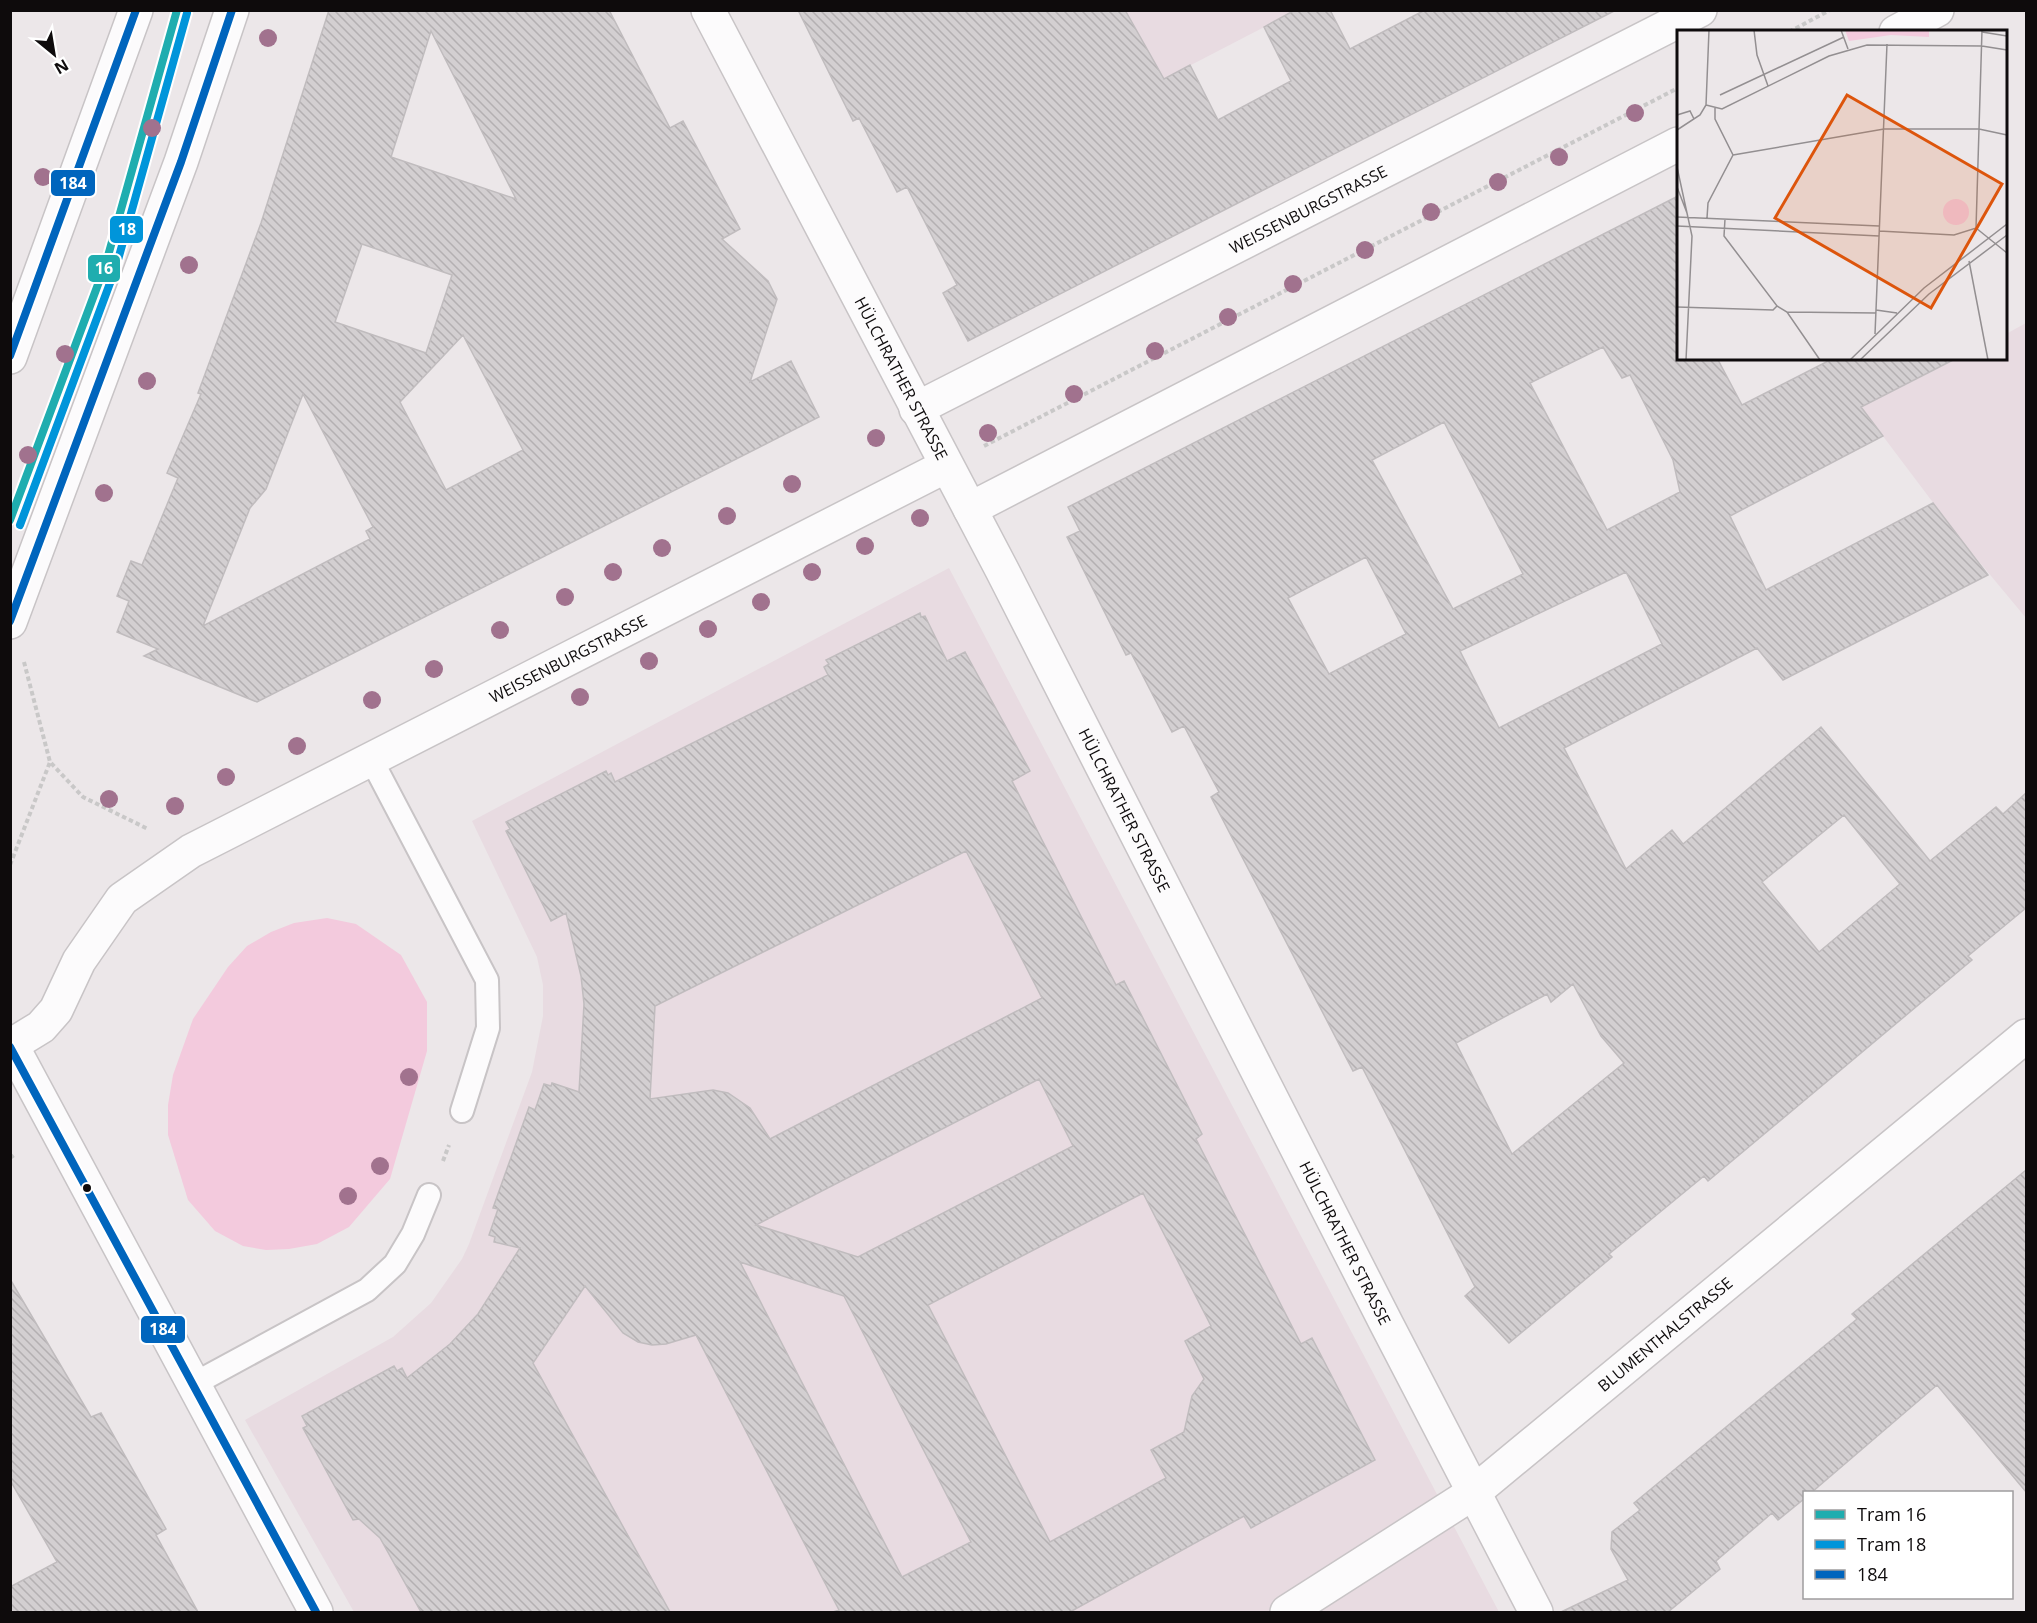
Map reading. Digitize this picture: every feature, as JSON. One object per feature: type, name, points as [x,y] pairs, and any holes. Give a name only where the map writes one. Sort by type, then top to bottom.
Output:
[{"type":"street","points":[[10,357],[136,10]]},
{"type":"street","points":[[11,620],[181,162],[232,10]]},
{"type":"street","name":"HÜLCHRATHER STRASSE","points":[[708,10],[970,509],[1536,1612]]},
{"type":"street","name":"WEISSENBURGSTRASSE","points":[[916,409],[1700,10]]},
{"type":"street","points":[[1900,30],[1937,10]]},
{"type":"street","points":[[970,509],[1677,145]]},
{"type":"street","name":"WEISSENBURGSTRASSE","points":[[11,1046],[41,1027],[56,1010],[79,961],[122,899],[191,851],[946,466]]},
{"type":"street","name":"BLUMENTHALSTRASSE","points":[[1287,1612],[1473,1493],[2026,1036]]},
{"type":"street","points":[[11,1046],[316,1612]]},
{"type":"lane","points":[[371,759],[487,980],[488,1028],[462,1111]]},
{"type":"lane","points":[[192,1385],[367,1290],[395,1264],[413,1234],[429,1195]]},
{"type":"path","points":[[1793,30],[1830,10]]},
{"type":"path","points":[[946,466],[1677,89]]},
{"type":"path","points":[[11,620],[50,762],[83,797],[191,851]]},
{"type":"path","points":[[10,865],[50,762]]},
{"type":"path","points":[[429,1195],[462,1111]]},
{"type":"shaded area","points":[[1125,11],[1295,11],[1164,79]]},
{"type":"shaded area","points":[[2026,323],[2026,618],[1962,541],[1861,407],[1955,360],[2007,360],[2007,333]]},
{"type":"shaded area","points":[[949,568],[1499,1612],[354,1612],[245,1420],[393,1337],[431,1303],[462,1259],[469,1244],[532,1072],[543,1016],[543,985],[537,957],[472,821]]},
{"type":"shaded area","points":[[327,918],[356,924],[401,955],[427,1002],[427,1051],[390,1179],[349,1227],[317,1244],[266,1250],[243,1246],[215,1231],[188,1200],[168,1135],[168,1105],[173,1075],[193,1019],[228,967],[247,946],[271,932],[294,923]]},
{"type":"building","points":[[329,10],[609,10],[670,128],[683,121],[740,229],[722,239],[768,281],[777,299],[750,382],[791,361],[819,417],[257,702],[144,656],[158,649],[117,632],[129,601],[117,596],[131,561],[142,565],[178,478],[167,473],[201,394],[198,393],[261,223]],"holes":[[[431,31],[516,199],[391,157]],[[362,244],[452,275],[426,353],[335,322]],[[463,335],[523,450],[446,490],[400,402]],[[303,394],[373,527],[366,531],[370,539],[203,626],[250,508],[266,489]]]},
{"type":"building","points":[[798,10],[1125,10],[1164,79],[1190,65],[1218,120],[1291,81],[1264,27],[1295,10],[1330,10],[1350,49],[1425,10],[1616,10],[968,341],[943,293],[957,285],[907,187],[897,192],[859,118],[853,121]]},
{"type":"building","points":[[1677,197],[1677,360],[1718,360],[1742,405],[1830,360],[1953,360],[1861,407],[1883,436],[1730,516],[1766,590],[1933,503],[1988,575],[1783,680],[1757,648],[1564,748],[1626,869],[1672,830],[1683,844],[1821,727],[1930,861],[1996,807],[2003,814],[2026,793],[2026,908],[1968,956],[1972,960],[1708,1181],[1704,1176],[1609,1254],[1612,1257],[1509,1343],[1465,1296],[1475,1287],[1362,1067],[1353,1071],[1211,797],[1219,792],[1184,726],[1172,732],[1131,653],[1126,655],[1067,537],[1080,531],[1068,507]],"holes":[[[1603,347],[1622,378],[1630,375],[1673,460],[1680,492],[1607,530],[1530,383]],[[1444,422],[1523,574],[1453,609],[1372,460]],[[1366,557],[1406,634],[1329,674],[1288,598]],[[1626,572],[1662,644],[1499,728],[1460,651]],[[1844,815],[1900,884],[1819,952],[1762,882]],[[1573,984],[1601,1036],[1624,1063],[1512,1154],[1456,1043],[1547,994],[1551,1002]]]},
{"type":"building","points":[[920,613],[921,617],[925,616],[947,661],[965,652],[1030,771],[1012,781],[1116,985],[1124,981],[1202,1134],[1196,1139],[1301,1344],[1312,1338],[1375,1460],[1251,1528],[1244,1516],[1070,1612],[833,1612],[839,1610],[696,1335],[666,1344],[652,1345],[638,1342],[623,1333],[585,1286],[533,1363],[670,1612],[421,1612],[380,1538],[359,1519],[353,1520],[303,1428],[307,1426],[302,1416],[394,1366],[397,1371],[402,1368],[407,1378],[450,1344],[478,1314],[520,1248],[494,1242],[495,1237],[489,1235],[498,1209],[493,1208],[529,1107],[535,1110],[544,1084],[551,1086],[552,1083],[579,1092],[584,1004],[581,976],[566,913],[551,921],[506,831],[510,829],[506,822],[606,771],[608,775],[611,773],[615,782],[828,675],[824,667],[829,664],[826,660]],"holes":[[[966,851],[1042,998],[770,1139],[750,1108],[728,1093],[713,1090],[650,1099],[655,1006]],[[1039,1079],[1073,1146],[858,1257],[756,1225]],[[1143,1193],[1211,1326],[1185,1341],[1204,1379],[1192,1396],[1184,1432],[1151,1450],[1166,1478],[1050,1542],[928,1305]],[[740,1262],[844,1296],[971,1542],[902,1577]]]},
{"type":"building","points":[[2026,1170],[2026,1492],[1937,1385],[1813,1491],[1803,1491],[1803,1500],[1778,1520],[1772,1513],[1716,1561],[1720,1569],[1668,1612],[1561,1612],[1628,1580],[1611,1549],[1612,1532],[1640,1510],[1634,1503],[1857,1319],[1852,1314]]},
{"type":"building","points":[[10,1279],[91,1417],[101,1413],[166,1529],[156,1535],[198,1612],[10,1612],[10,1587],[57,1562],[10,1480]]},
{"type":"tram line","name":"16","points":[[10,520],[106,263],[177,10]]},
{"type":"tram line","name":"18","points":[[20,525],[116,267],[187,13]]},
{"type":"transit line","name":"184","points":[[10,356],[136,10]]},
{"type":"transit line","name":"184","points":[[10,621],[181,162],[232,10]]},
{"type":"transit line","name":"184","points":[[10,1047],[316,1612]]}]
